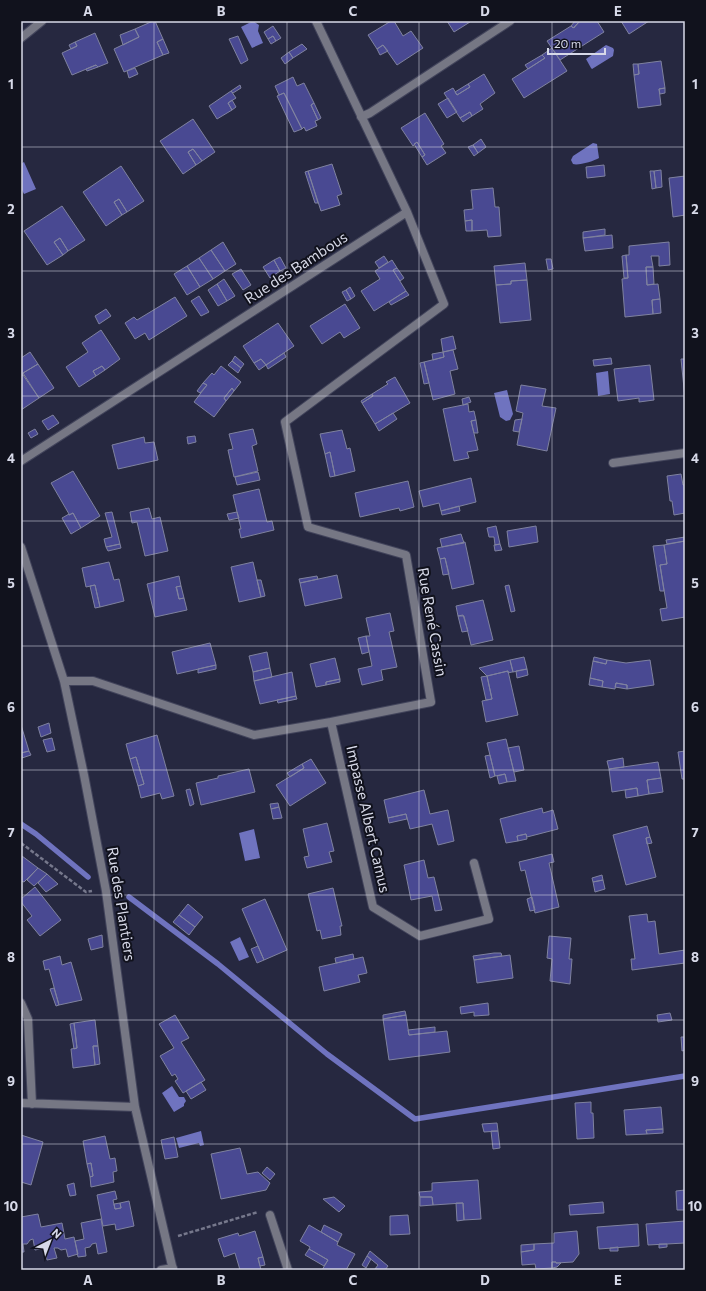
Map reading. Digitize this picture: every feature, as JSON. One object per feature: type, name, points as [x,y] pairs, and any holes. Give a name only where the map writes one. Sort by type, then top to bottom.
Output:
[{"type":"street","points":[[21,38],[42,21]]},
{"type":"street","points":[[316,21],[407,212]]},
{"type":"street","points":[[361,117],[370,113],[510,21]]},
{"type":"street","name":"Rue des Bambous","points":[[21,461],[407,212]]},
{"type":"street","name":"Rue René Cassin","points":[[64,681],[93,681],[254,735],[331,722],[431,702],[406,555],[308,528],[285,422],[444,304],[407,212]]},
{"type":"street","points":[[613,463],[685,453]]},
{"type":"street","name":"Rue des Plantiers","points":[[21,547],[64,681],[84,775],[106,891],[135,1107],[173,1269]]},
{"type":"street","name":"Impasse Albert Camus","points":[[331,722],[373,907],[420,936],[489,919],[474,863]]},
{"type":"street","points":[[21,1003],[28,1019],[32,1104]]},
{"type":"street","points":[[21,1103],[135,1107]]},
{"type":"street","points":[[270,1215],[288,1270]]},
{"type":"street","points":[[161,1270],[173,1269]]},
{"type":"path","points":[[21,843],[86,892],[106,891]]},
{"type":"path","points":[[166,1239],[258,1212],[270,1215]]},
{"type":"water","points":[[253,21],[259,25],[258,31],[263,43],[252,48],[241,27]]},
{"type":"water","points":[[606,45],[613,48],[613,56],[592,69],[586,59]]},
{"type":"water","points":[[593,143],[597,144],[599,158],[586,163],[573,164],[571,160],[573,156]]},
{"type":"water","points":[[24,162],[36,189],[24,194],[21,188],[21,164]]},
{"type":"water","points":[[608,371],[610,394],[598,396],[596,373]]},
{"type":"water","points":[[507,390],[513,414],[510,420],[506,421],[500,417],[494,393]]},
{"type":"water","points":[[254,829],[260,858],[245,861],[239,833]]},
{"type":"water","points":[[240,937],[249,957],[239,961],[230,942]]},
{"type":"water","points":[[172,1086],[179,1097],[184,1097],[186,1101],[184,1106],[174,1112],[162,1093]]},
{"type":"water","points":[[201,1131],[204,1145],[200,1146],[199,1143],[179,1148],[176,1138]]},
{"type":"building","points":[[155,21],[163,39],[157,42],[163,55],[124,72],[114,49],[139,37],[135,29]]},
{"type":"building","points":[[391,21],[394,21],[403,36],[411,31],[423,48],[397,65],[383,45],[377,49],[368,35]]},
{"type":"building","points":[[447,21],[470,21],[470,22],[454,32]]},
{"type":"building","points":[[575,21],[580,21],[573,28],[571,26]]},
{"type":"building","points":[[580,21],[597,21],[604,32],[560,60],[547,41],[571,26],[574,28]]},
{"type":"building","points":[[621,21],[649,21],[629,34]]},
{"type":"building","points":[[273,26],[281,38],[276,41],[273,36],[268,39],[264,32]]},
{"type":"building","points":[[135,29],[139,37],[123,45],[120,35]]},
{"type":"building","points":[[95,33],[108,63],[98,67],[96,65],[72,75],[62,53],[77,46],[75,42]]},
{"type":"building","points":[[238,36],[248,60],[241,64],[229,39]]},
{"type":"building","points":[[273,36],[276,41],[271,44],[268,39]]},
{"type":"building","points":[[163,39],[169,53],[163,55],[157,42]]},
{"type":"building","points":[[75,42],[77,46],[71,49],[69,45]]},
{"type":"building","points":[[302,44],[307,49],[293,58],[289,52]]},
{"type":"building","points":[[383,45],[388,51],[380,55],[377,49]]},
{"type":"building","points":[[552,48],[567,71],[524,98],[512,79],[545,58],[542,55]]},
{"type":"building","points":[[289,52],[293,58],[285,64],[281,58]]},
{"type":"building","points":[[542,55],[545,58],[528,69],[525,65]]},
{"type":"building","points":[[661,61],[665,88],[659,89],[661,105],[638,108],[634,75],[639,74],[638,64]]},
{"type":"building","points":[[633,64],[638,64],[639,74],[634,75]]},
{"type":"building","points":[[96,65],[98,67],[87,71],[86,69]]},
{"type":"building","points":[[135,68],[138,74],[129,78],[127,71]]},
{"type":"building","points":[[484,74],[495,93],[480,104],[483,109],[472,116],[470,112],[460,118],[444,93],[453,88],[457,95],[470,87],[468,84]]},
{"type":"building","points":[[293,77],[297,86],[304,83],[314,103],[311,105],[318,120],[315,121],[317,126],[306,131],[304,127],[302,129],[284,93],[279,95],[275,86]]},
{"type":"building","points":[[468,84],[470,87],[457,95],[455,92]]},
{"type":"building","points":[[240,85],[241,88],[233,93],[231,91]]},
{"type":"building","points":[[665,88],[665,93],[660,94],[659,89]]},
{"type":"building","points":[[231,91],[236,98],[228,103],[232,110],[217,119],[209,106]]},
{"type":"building","points":[[284,93],[302,129],[294,132],[277,96]]},
{"type":"building","points":[[448,98],[457,112],[447,118],[438,104]]},
{"type":"building","points":[[232,100],[236,107],[232,110],[228,103]]},
{"type":"building","points":[[314,103],[321,118],[318,120],[311,105]]},
{"type":"building","points":[[470,112],[472,116],[463,122],[460,118]]},
{"type":"building","points":[[425,113],[444,144],[441,146],[446,153],[427,165],[422,157],[425,155],[417,142],[413,146],[401,128]]},
{"type":"building","points":[[193,119],[215,152],[202,161],[193,149],[188,152],[196,165],[183,174],[160,141]]},
{"type":"building","points":[[481,139],[486,147],[478,153],[473,145]]},
{"type":"building","points":[[417,142],[425,155],[422,157],[414,144]]},
{"type":"building","points":[[473,145],[478,153],[474,156],[468,147]]},
{"type":"building","points":[[193,149],[202,161],[196,165],[188,152]]},
{"type":"building","points":[[332,164],[342,194],[337,196],[340,205],[321,211],[308,171]]},
{"type":"building","points":[[604,165],[605,176],[587,178],[586,167]]},
{"type":"building","points":[[121,166],[144,201],[127,212],[119,199],[114,202],[122,215],[106,226],[83,192]]},
{"type":"building","points":[[661,170],[662,187],[656,188],[654,171]]},
{"type":"building","points":[[308,171],[318,203],[315,203],[305,172]]},
{"type":"building","points":[[650,171],[654,171],[656,188],[652,189]]},
{"type":"building","points":[[685,176],[685,215],[673,217],[669,178]]},
{"type":"building","points":[[493,188],[495,207],[499,207],[501,236],[488,237],[487,230],[472,231],[472,220],[465,221],[464,210],[473,209],[471,190]]},
{"type":"building","points":[[119,199],[127,212],[122,215],[114,202]]},
{"type":"building","points":[[62,206],[85,240],[68,251],[60,238],[54,242],[63,255],[47,265],[24,231]]},
{"type":"building","points":[[472,220],[472,231],[466,231],[465,221]]},
{"type":"building","points":[[605,229],[605,235],[583,238],[583,232]]},
{"type":"building","points":[[612,235],[613,248],[585,251],[583,238]]},
{"type":"building","points":[[60,238],[68,251],[63,255],[54,242]]},
{"type":"building","points":[[223,242],[236,264],[225,271],[211,250]]},
{"type":"building","points":[[669,242],[670,265],[659,266],[659,256],[651,256],[653,267],[646,267],[647,285],[658,284],[660,299],[652,300],[653,314],[625,317],[622,279],[628,278],[626,255],[629,255],[629,246]]},
{"type":"building","points":[[211,250],[225,271],[213,279],[199,258]]},
{"type":"building","points":[[626,255],[628,278],[624,278],[622,256]]},
{"type":"building","points":[[384,256],[388,262],[379,268],[375,262]]},
{"type":"building","points":[[280,257],[286,268],[280,271],[274,260]]},
{"type":"building","points":[[199,258],[213,279],[200,287],[187,266]]},
{"type":"building","points":[[546,259],[551,259],[553,269],[548,270]]},
{"type":"building","points":[[274,260],[280,271],[270,278],[263,267]]},
{"type":"building","points":[[392,260],[397,268],[393,270],[406,291],[374,311],[361,291],[380,279],[375,271]]},
{"type":"building","points":[[525,263],[527,280],[511,281],[511,284],[496,285],[494,266]]},
{"type":"building","points":[[187,266],[200,287],[187,295],[174,274]]},
{"type":"building","points":[[646,267],[653,267],[654,284],[647,285]]},
{"type":"building","points":[[397,268],[404,278],[400,281],[393,270]]},
{"type":"building","points":[[241,269],[251,285],[243,290],[232,274]]},
{"type":"building","points":[[224,279],[235,296],[227,301],[217,284]]},
{"type":"building","points":[[527,280],[531,320],[500,323],[496,285],[511,284],[511,281]]},
{"type":"building","points":[[217,284],[227,301],[218,306],[208,290]]},
{"type":"building","points":[[350,287],[355,296],[351,299],[346,290]]},
{"type":"building","points":[[346,290],[351,299],[347,301],[342,292]]},
{"type":"building","points":[[406,291],[409,295],[391,305],[389,302]]},
{"type":"building","points":[[199,296],[209,312],[201,316],[191,301]]},
{"type":"building","points":[[175,297],[187,316],[149,340],[145,333],[135,339],[125,323],[134,317],[137,320]]},
{"type":"building","points":[[660,299],[661,313],[653,314],[652,300]]},
{"type":"building","points":[[345,304],[360,328],[344,338],[340,332],[322,344],[310,326]]},
{"type":"building","points":[[106,309],[111,316],[99,324],[95,316]]},
{"type":"building","points":[[278,323],[294,346],[266,365],[261,359],[254,363],[243,346]]},
{"type":"building","points":[[101,330],[120,359],[105,370],[102,366],[93,371],[96,376],[79,387],[66,367],[88,352],[82,343]]},
{"type":"building","points":[[453,336],[456,349],[443,352],[441,339]]},
{"type":"building","points":[[453,350],[458,369],[450,371],[455,394],[433,400],[424,362],[444,357],[443,352]]},
{"type":"building","points":[[30,352],[38,364],[23,373],[21,376],[21,358]]},
{"type":"building","points":[[443,352],[444,357],[433,360],[432,354]]},
{"type":"building","points":[[284,353],[286,357],[268,369],[266,365]]},
{"type":"building","points":[[235,356],[244,364],[241,368],[232,361]]},
{"type":"building","points":[[611,358],[612,364],[594,366],[593,360]]},
{"type":"building","points":[[261,359],[266,365],[259,370],[254,363]]},
{"type":"building","points":[[681,359],[685,359],[685,398]]},
{"type":"building","points":[[232,361],[241,368],[238,373],[228,365]]},
{"type":"building","points":[[424,362],[429,383],[424,384],[420,363]]},
{"type":"building","points":[[38,364],[54,388],[39,398],[23,373]]},
{"type":"building","points":[[650,365],[654,400],[639,402],[639,398],[618,401],[614,369]]},
{"type":"building","points":[[102,366],[105,370],[96,376],[93,371]]},
{"type":"building","points":[[221,366],[241,382],[234,391],[232,388],[224,398],[226,401],[214,417],[194,402],[207,385],[203,383],[212,373],[214,375]]},
{"type":"building","points":[[23,375],[39,398],[21,410],[21,376]]},
{"type":"building","points":[[395,377],[410,403],[375,424],[362,403],[373,396],[372,394],[388,384],[386,382]]},
{"type":"building","points":[[203,383],[207,385],[200,393],[197,391]]},
{"type":"building","points":[[521,385],[546,389],[542,406],[556,408],[547,451],[517,445],[523,413],[516,411]]},
{"type":"building","points":[[232,388],[234,391],[226,401],[224,398]]},
{"type":"building","points":[[372,394],[373,396],[362,403],[361,401]]},
{"type":"building","points":[[469,397],[471,402],[463,405],[462,399]]},
{"type":"building","points":[[468,404],[469,412],[474,411],[476,420],[471,421],[478,450],[467,452],[469,458],[454,461],[443,409]]},
{"type":"building","points":[[393,413],[397,419],[379,431],[375,424]]},
{"type":"building","points":[[53,415],[59,423],[48,430],[42,421]]},
{"type":"building","points":[[522,419],[519,432],[513,431],[515,420]]},
{"type":"building","points":[[476,420],[478,433],[474,433],[471,421]]},
{"type":"building","points":[[35,429],[38,434],[31,438],[28,433]]},
{"type":"building","points":[[253,429],[257,444],[252,446],[258,471],[234,477],[228,450],[233,449],[229,434]]},
{"type":"building","points":[[342,430],[347,449],[350,448],[355,471],[335,476],[330,452],[325,454],[320,434]]},
{"type":"building","points":[[195,436],[196,442],[188,444],[187,437]]},
{"type":"building","points":[[144,437],[145,443],[154,442],[158,460],[118,469],[112,445]]},
{"type":"building","points":[[330,452],[335,476],[330,477],[325,454]]},
{"type":"building","points":[[73,471],[100,516],[81,528],[73,513],[69,515],[51,483]]},
{"type":"building","points":[[258,472],[260,480],[237,485],[235,477]]},
{"type":"building","points":[[681,474],[683,485],[685,485],[685,513],[674,515],[672,501],[670,501],[667,476]]},
{"type":"building","points":[[471,478],[476,502],[441,511],[439,503],[423,507],[419,491]]},
{"type":"building","points":[[408,481],[414,507],[400,511],[399,508],[360,517],[355,493]]},
{"type":"building","points":[[259,489],[267,522],[272,521],[274,530],[241,538],[239,529],[241,529],[233,495]]},
{"type":"building","points":[[459,506],[460,511],[442,515],[441,511]]},
{"type":"building","points":[[149,508],[152,519],[160,517],[168,551],[145,556],[137,522],[132,523],[130,512]]},
{"type":"building","points":[[112,512],[120,544],[106,547],[104,539],[112,537],[105,513]]},
{"type":"building","points":[[237,512],[239,518],[229,520],[227,514]]},
{"type":"building","points":[[73,513],[81,528],[71,534],[62,518]]},
{"type":"building","points":[[496,526],[500,544],[495,545],[494,537],[489,537],[487,528]]},
{"type":"building","points":[[536,526],[538,542],[509,547],[507,531]]},
{"type":"building","points":[[461,534],[464,543],[442,547],[440,539]]},
{"type":"building","points":[[685,537],[685,541],[667,544],[666,540]]},
{"type":"building","points":[[685,541],[685,617],[662,621],[660,609],[667,608],[660,565],[667,564],[664,545]]},
{"type":"building","points":[[465,542],[474,584],[452,589],[445,558],[440,559],[437,548]]},
{"type":"building","points":[[120,544],[121,548],[108,551],[106,547]]},
{"type":"building","points":[[500,544],[502,550],[495,551],[494,545]]},
{"type":"building","points":[[664,545],[667,564],[660,565],[664,591],[660,591],[653,546]]},
{"type":"building","points":[[445,558],[449,574],[443,575],[440,559]]},
{"type":"building","points":[[109,562],[114,580],[119,579],[124,601],[100,607],[95,585],[86,587],[82,568]]},
{"type":"building","points":[[253,562],[261,597],[239,602],[231,567]]},
{"type":"building","points":[[337,575],[342,598],[305,606],[300,583]]},
{"type":"building","points":[[179,576],[181,586],[176,587],[179,599],[184,598],[187,610],[155,617],[147,584]]},
{"type":"building","points":[[317,576],[318,579],[300,583],[299,579]]},
{"type":"building","points":[[257,580],[261,580],[265,596],[261,597]]},
{"type":"building","points":[[95,585],[100,607],[95,608],[90,586]]},
{"type":"building","points":[[509,585],[515,611],[511,612],[505,586]]},
{"type":"building","points":[[181,586],[184,598],[179,599],[176,587]]},
{"type":"building","points":[[483,600],[493,640],[471,645],[464,616],[458,616],[456,606]]},
{"type":"building","points":[[390,613],[394,631],[389,632],[397,667],[381,670],[383,680],[362,685],[358,669],[372,666],[366,636],[370,636],[366,618]]},
{"type":"building","points":[[463,615],[468,631],[462,632],[458,616]]},
{"type":"building","points":[[366,636],[369,652],[362,654],[358,638]]},
{"type":"building","points":[[210,643],[216,665],[177,674],[172,652]]},
{"type":"building","points":[[267,652],[270,668],[253,672],[249,656]]},
{"type":"building","points":[[524,657],[527,669],[513,672],[510,660]]},
{"type":"building","points":[[594,657],[607,660],[606,664],[593,661]]},
{"type":"building","points":[[335,658],[340,679],[326,682],[326,685],[316,687],[310,664]]},
{"type":"building","points":[[510,660],[513,672],[508,673],[508,671],[487,676],[479,668]]},
{"type":"building","points":[[607,660],[626,663],[650,660],[654,685],[627,689],[627,685],[616,683],[615,689],[602,687],[603,681],[590,678],[593,661],[606,664]]},
{"type":"building","points":[[216,665],[216,669],[198,673],[198,669]]},
{"type":"building","points":[[270,668],[272,677],[254,681],[253,672]]},
{"type":"building","points":[[527,669],[528,675],[517,678],[516,671]]},
{"type":"building","points":[[508,671],[518,715],[486,722],[482,701],[492,699],[487,676]]},
{"type":"building","points":[[292,672],[296,696],[260,704],[254,681]]},
{"type":"building","points":[[487,676],[492,699],[486,700],[481,677]]},
{"type":"building","points":[[590,678],[603,681],[602,687],[589,685]]},
{"type":"building","points":[[340,679],[340,682],[326,685],[326,682]]},
{"type":"building","points":[[616,683],[627,685],[627,689],[615,687]]},
{"type":"building","points":[[296,696],[297,699],[278,703],[277,700]]},
{"type":"building","points":[[49,723],[51,733],[41,737],[38,727]]},
{"type":"building","points":[[21,725],[29,751],[21,753]]},
{"type":"building","points":[[157,735],[174,796],[162,799],[160,793],[141,798],[138,786],[144,784],[136,757],[130,759],[126,744]]},
{"type":"building","points":[[52,738],[55,750],[47,752],[43,740]]},
{"type":"building","points":[[506,739],[516,781],[507,782],[505,774],[495,776],[487,743]]},
{"type":"building","points":[[519,746],[524,770],[514,772],[508,748]]},
{"type":"building","points":[[29,751],[31,755],[22,758],[21,753]]},
{"type":"building","points":[[685,751],[685,779],[682,779],[678,752]]},
{"type":"building","points":[[490,755],[495,776],[490,778],[485,756]]},
{"type":"building","points":[[136,757],[144,784],[138,786],[130,759]]},
{"type":"building","points":[[623,758],[624,767],[609,769],[607,761]]},
{"type":"building","points":[[311,759],[326,783],[290,806],[276,785],[304,768],[302,764]]},
{"type":"building","points":[[658,762],[661,778],[647,780],[649,794],[638,796],[637,788],[612,792],[609,769]]},
{"type":"building","points":[[302,764],[304,768],[290,777],[287,773]]},
{"type":"building","points":[[249,769],[255,792],[201,805],[196,783]]},
{"type":"building","points":[[505,774],[507,782],[499,784],[497,776]]},
{"type":"building","points":[[661,778],[663,792],[649,794],[647,780]]},
{"type":"building","points":[[637,788],[638,796],[626,798],[625,790]]},
{"type":"building","points":[[190,789],[194,804],[190,806],[186,790]]},
{"type":"building","points":[[424,790],[430,814],[448,810],[454,841],[438,845],[432,824],[410,829],[406,814],[388,818],[384,800]]},
{"type":"building","points":[[278,803],[279,807],[271,809],[270,804]]},
{"type":"building","points":[[279,807],[282,818],[273,819],[271,809]]},
{"type":"building","points":[[542,808],[543,813],[553,810],[558,829],[527,837],[526,834],[517,836],[518,841],[506,843],[500,819]]},
{"type":"building","points":[[406,814],[407,819],[389,823],[388,818]]},
{"type":"building","points":[[327,823],[334,851],[329,852],[332,862],[307,868],[304,857],[309,856],[303,829]]},
{"type":"building","points":[[647,826],[650,837],[646,838],[656,877],[626,885],[613,835]]},
{"type":"building","points":[[526,834],[527,839],[518,841],[517,836]]},
{"type":"building","points":[[650,837],[652,843],[647,844],[646,838]]},
{"type":"building","points":[[552,854],[554,862],[549,863],[559,907],[535,913],[525,870],[521,871],[519,862]]},
{"type":"building","points":[[22,856],[38,868],[24,882],[21,881]]},
{"type":"building","points":[[424,860],[428,878],[434,877],[442,910],[435,911],[432,896],[411,900],[404,865]]},
{"type":"building","points":[[38,868],[47,874],[34,886],[27,880]]},
{"type":"building","points":[[47,874],[58,884],[46,892],[38,883]]},
{"type":"building","points":[[602,875],[603,880],[593,882],[592,878]]},
{"type":"building","points":[[603,880],[605,889],[595,892],[593,882]]},
{"type":"building","points":[[35,887],[61,920],[40,936],[27,920],[32,916],[21,902],[21,899]]},
{"type":"building","points":[[333,888],[342,926],[340,926],[341,935],[322,939],[320,930],[317,931],[308,894]]},
{"type":"building","points":[[532,897],[535,910],[530,911],[527,899]]},
{"type":"building","points":[[265,899],[287,950],[264,960],[242,909]]},
{"type":"building","points":[[188,904],[203,917],[195,927],[179,915]]},
{"type":"building","points":[[647,914],[648,922],[655,921],[659,954],[685,950],[685,963],[632,970],[631,959],[635,959],[629,916]]},
{"type":"building","points":[[179,915],[195,927],[189,935],[173,922]]},
{"type":"building","points":[[102,935],[103,947],[91,950],[88,939]]},
{"type":"building","points":[[549,936],[571,938],[569,959],[572,959],[570,984],[550,981],[552,959],[547,958]]},
{"type":"building","points":[[258,946],[264,960],[257,963],[251,949]]},
{"type":"building","points":[[501,953],[502,956],[474,960],[473,956]]},
{"type":"building","points":[[353,954],[354,959],[336,963],[335,958]]},
{"type":"building","points":[[510,955],[513,978],[477,983],[474,960]]},
{"type":"building","points":[[60,956],[62,965],[71,962],[82,1000],[59,1005],[49,969],[45,970],[43,961]]},
{"type":"building","points":[[363,957],[367,973],[358,975],[360,982],[324,991],[319,967]]},
{"type":"building","points":[[54,988],[59,1005],[56,1006],[50,989]]},
{"type":"building","points":[[488,1003],[489,1015],[474,1016],[474,1012],[461,1014],[460,1007]]},
{"type":"building","points":[[405,1011],[406,1015],[383,1019],[383,1015]]},
{"type":"building","points":[[670,1013],[672,1020],[658,1022],[657,1015]]},
{"type":"building","points":[[175,1015],[189,1038],[181,1042],[205,1080],[183,1093],[175,1081],[178,1079],[175,1074],[172,1076],[160,1056],[174,1048],[159,1024]]},
{"type":"building","points":[[406,1015],[409,1035],[447,1031],[450,1052],[389,1060],[383,1019]]},
{"type":"building","points":[[95,1020],[98,1046],[93,1046],[95,1065],[73,1068],[71,1049],[77,1048],[74,1023]]},
{"type":"building","points":[[74,1023],[77,1048],[74,1049],[70,1024]]},
{"type":"building","points":[[435,1027],[435,1032],[409,1035],[408,1030]]},
{"type":"building","points":[[681,1037],[685,1037],[685,1050],[682,1051]]},
{"type":"building","points":[[93,1046],[98,1046],[100,1064],[95,1065]]},
{"type":"building","points":[[201,1082],[206,1090],[191,1099],[186,1091]]},
{"type":"building","points":[[591,1102],[594,1138],[577,1139],[575,1103]]},
{"type":"building","points":[[661,1107],[663,1129],[646,1130],[647,1134],[626,1135],[624,1110]]},
{"type":"building","points":[[497,1123],[498,1131],[484,1132],[482,1124]]},
{"type":"building","points":[[663,1129],[663,1133],[647,1134],[646,1130]]},
{"type":"building","points":[[491,1131],[498,1131],[500,1148],[493,1149]]},
{"type":"building","points":[[21,1135],[43,1142],[31,1185],[21,1182]]},
{"type":"building","points":[[105,1136],[110,1159],[115,1158],[117,1171],[113,1172],[114,1182],[91,1187],[90,1177],[93,1176],[91,1163],[87,1164],[83,1141]]},
{"type":"building","points":[[174,1137],[178,1157],[165,1159],[161,1140]]},
{"type":"building","points":[[240,1148],[247,1174],[258,1172],[270,1183],[266,1190],[221,1199],[211,1154]]},
{"type":"building","points":[[91,1163],[93,1176],[90,1177],[87,1164]]},
{"type":"building","points":[[267,1167],[275,1174],[270,1180],[262,1173]]},
{"type":"building","points":[[478,1180],[481,1219],[464,1220],[463,1203],[433,1205],[432,1197],[420,1197],[419,1192],[432,1191],[432,1183]]},
{"type":"building","points":[[74,1183],[76,1195],[70,1196],[67,1185]]},
{"type":"building","points":[[685,1190],[685,1210],[677,1210],[676,1191]]},
{"type":"building","points":[[115,1191],[117,1199],[113,1200],[115,1209],[121,1208],[120,1203],[129,1201],[134,1226],[116,1230],[115,1224],[103,1226],[97,1195]]},
{"type":"building","points":[[334,1197],[345,1206],[339,1212],[323,1199]]},
{"type":"building","points":[[420,1197],[432,1197],[433,1205],[420,1206]]},
{"type":"building","points":[[603,1202],[604,1213],[570,1215],[569,1205]]},
{"type":"building","points":[[120,1203],[121,1208],[115,1209],[114,1204]]},
{"type":"building","points":[[456,1203],[463,1203],[464,1220],[457,1221]]},
{"type":"building","points":[[38,1214],[41,1227],[62,1223],[65,1239],[74,1237],[78,1254],[68,1257],[66,1249],[61,1250],[54,1248],[57,1258],[47,1260],[45,1248],[35,1250],[33,1239],[27,1244],[23,1244],[24,1252],[21,1252],[21,1217]]},
{"type":"building","points":[[408,1215],[410,1234],[390,1235],[390,1216]]},
{"type":"building","points":[[101,1219],[107,1252],[98,1254],[96,1243],[85,1248],[86,1256],[78,1257],[75,1241],[84,1239],[81,1223]]},
{"type":"building","points":[[685,1221],[685,1243],[648,1245],[646,1224]]},
{"type":"building","points":[[638,1224],[639,1246],[599,1249],[597,1227]]},
{"type":"building","points":[[309,1225],[338,1242],[337,1245],[355,1254],[346,1270],[322,1270],[328,1260],[309,1249],[310,1247],[300,1241]]},
{"type":"building","points":[[324,1225],[342,1234],[338,1242],[321,1232]]},
{"type":"building","points":[[255,1231],[263,1257],[258,1258],[261,1270],[240,1270],[235,1253],[224,1257],[218,1239],[238,1233],[239,1236]]},
{"type":"building","points":[[577,1231],[579,1254],[573,1262],[552,1262],[552,1268],[536,1269],[535,1264],[522,1265],[521,1252],[534,1250],[534,1244],[554,1243],[554,1233]]},
{"type":"building","points":[[534,1244],[534,1250],[521,1252],[521,1245]]},
{"type":"building","points":[[659,1244],[667,1244],[667,1247],[659,1248]]},
{"type":"building","points":[[618,1247],[618,1251],[610,1251],[610,1248]]},
{"type":"building","points":[[309,1249],[328,1260],[324,1266],[305,1255]]},
{"type":"building","points":[[370,1251],[388,1266],[385,1270],[375,1269],[378,1265],[367,1256]]},
{"type":"building","points":[[367,1256],[371,1259],[366,1268],[362,1265]]},
{"type":"building","points":[[263,1257],[265,1265],[260,1266],[258,1258]]},
{"type":"building","points":[[552,1262],[561,1263],[557,1267],[552,1268]]},
{"type":"waterway","points":[[21,824],[36,834],[88,877]]},
{"type":"waterway","points":[[129,897],[218,964],[327,1054],[415,1119],[685,1076]]}]
